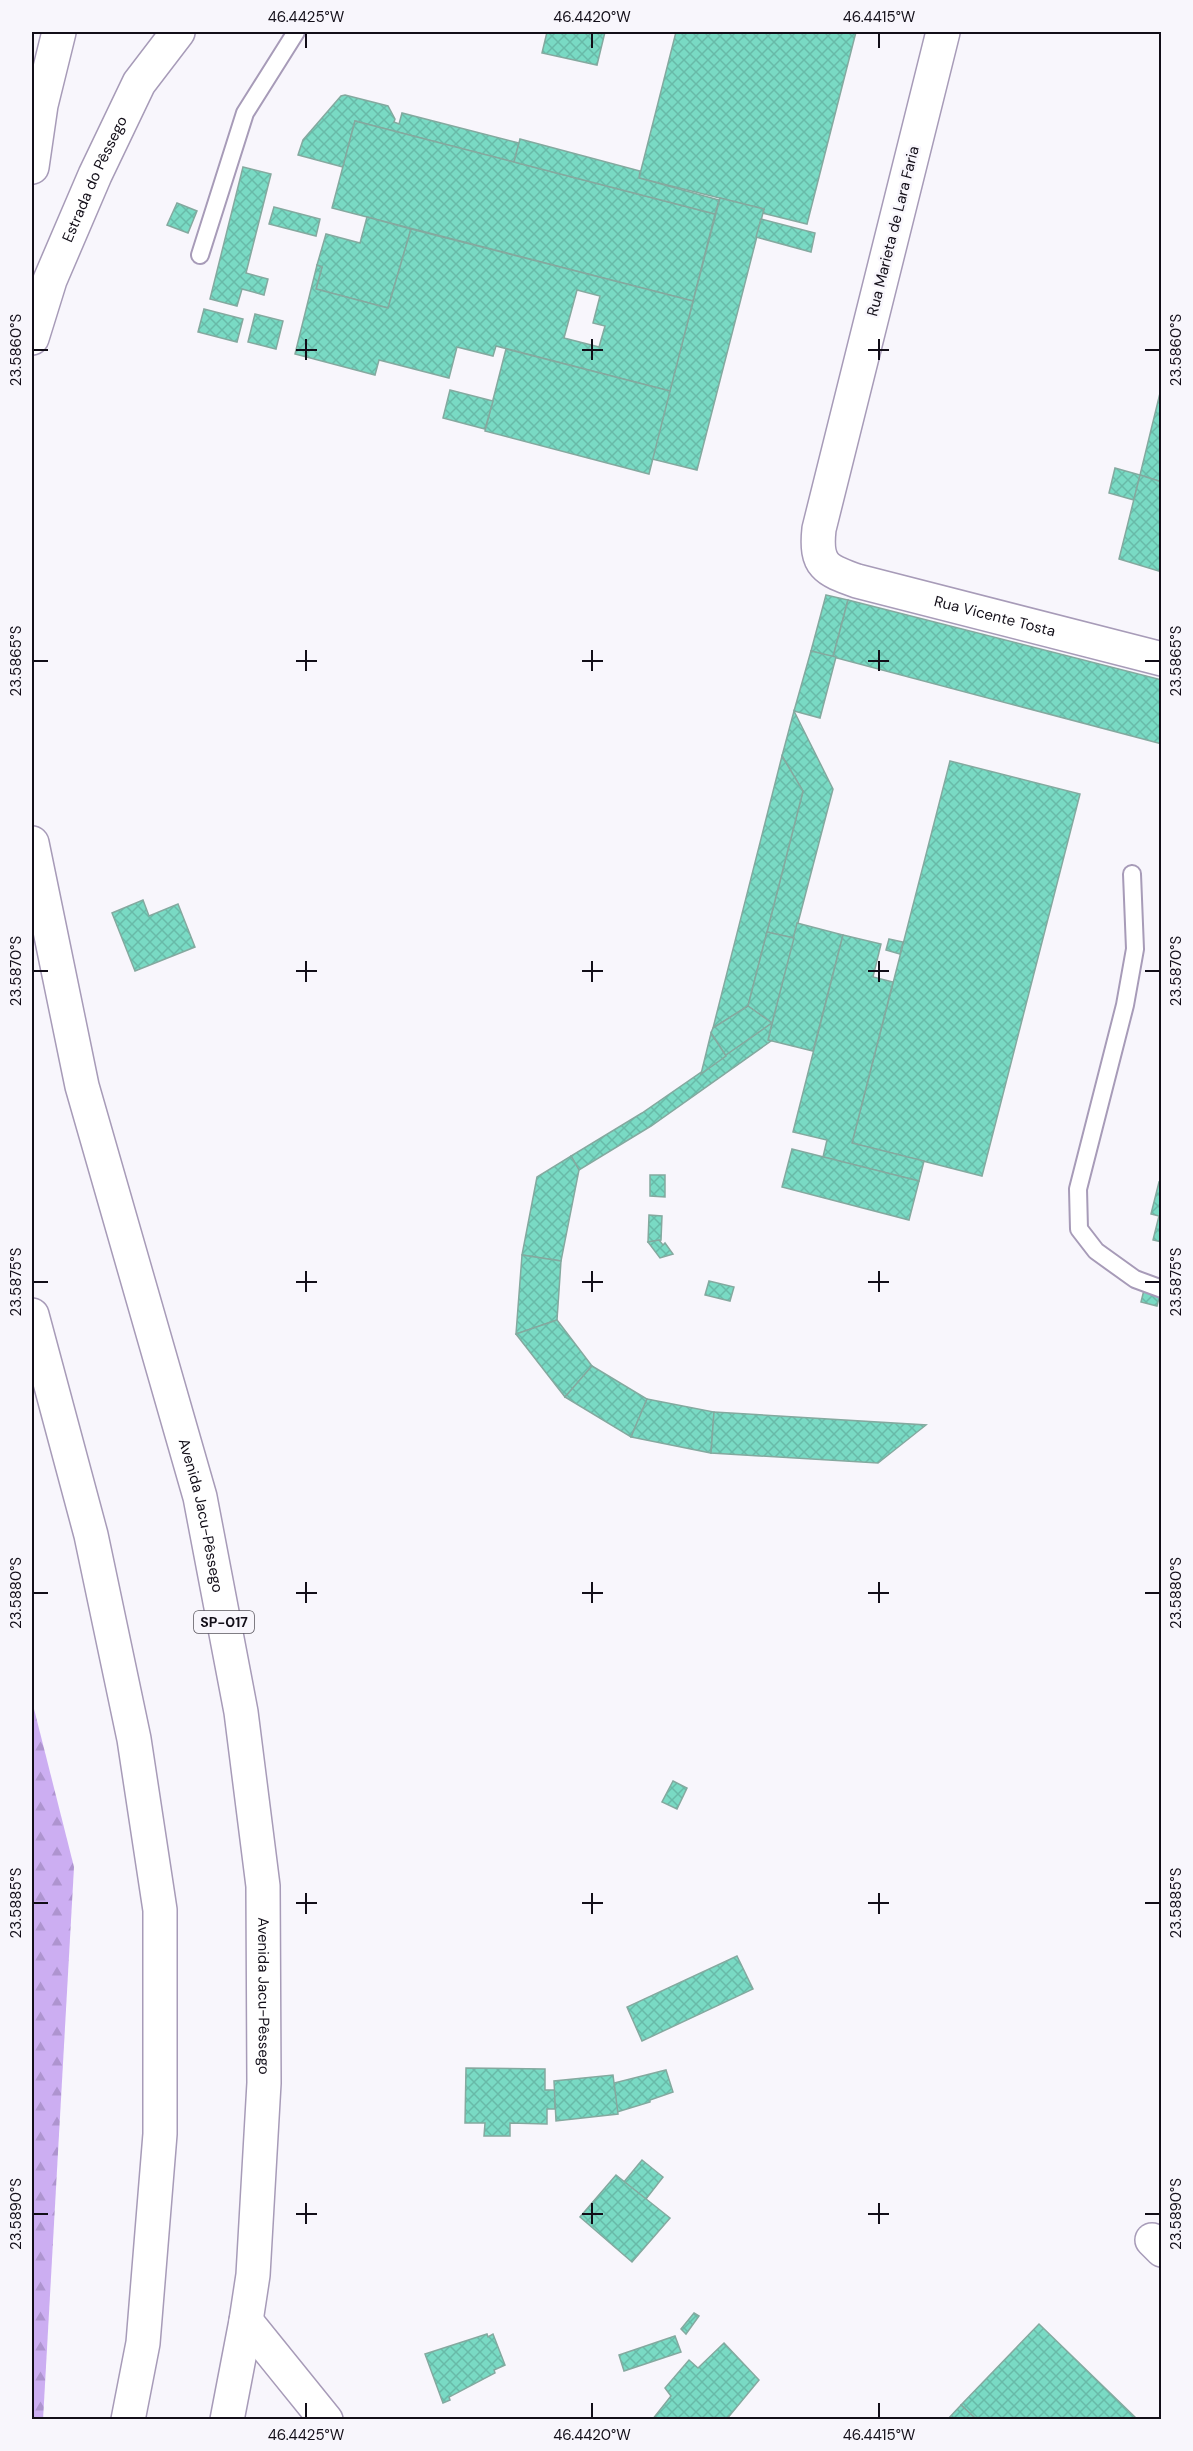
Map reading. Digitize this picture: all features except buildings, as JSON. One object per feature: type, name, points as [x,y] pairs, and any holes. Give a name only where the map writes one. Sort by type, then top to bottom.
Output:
[{"type":"main road","points":[[32,167],[41,105],[59,32]]},
{"type":"main road","name":"Estrada do Pêssego","points":[[32,338],[50,280],[139,83],[178,32]]},
{"type":"main road","name":"Rua Marieta de Lara Faria","points":[[827,570],[819,556],[817,545],[819,530],[943,32]]},
{"type":"main road","name":"Rua Vicente Tosta","points":[[827,570],[869,584],[1161,658]]},
{"type":"main road","name":"Avenida Jacu-Pêssego","points":[[32,843],[82,1086],[200,1497],[241,1712],[262,1886],[264,2083],[253,2275],[227,2420]]},
{"type":"main road","points":[[32,1315],[91,1535],[134,1738],[160,1910],[160,2134],[143,2343],[128,2420]]},
{"type":"main road","points":[[246,2321],[326,2420]]},
{"type":"lane","points":[[200,255],[245,112],[296,32]]},
{"type":"lane","points":[[1132,874],[1135,949],[1125,1005],[1078,1189],[1079,1229],[1096,1251],[1135,1279],[1161,1289]]},
{"type":"green space","points":[[32,1701],[74,1867],[43,2420],[32,2419]]}]
